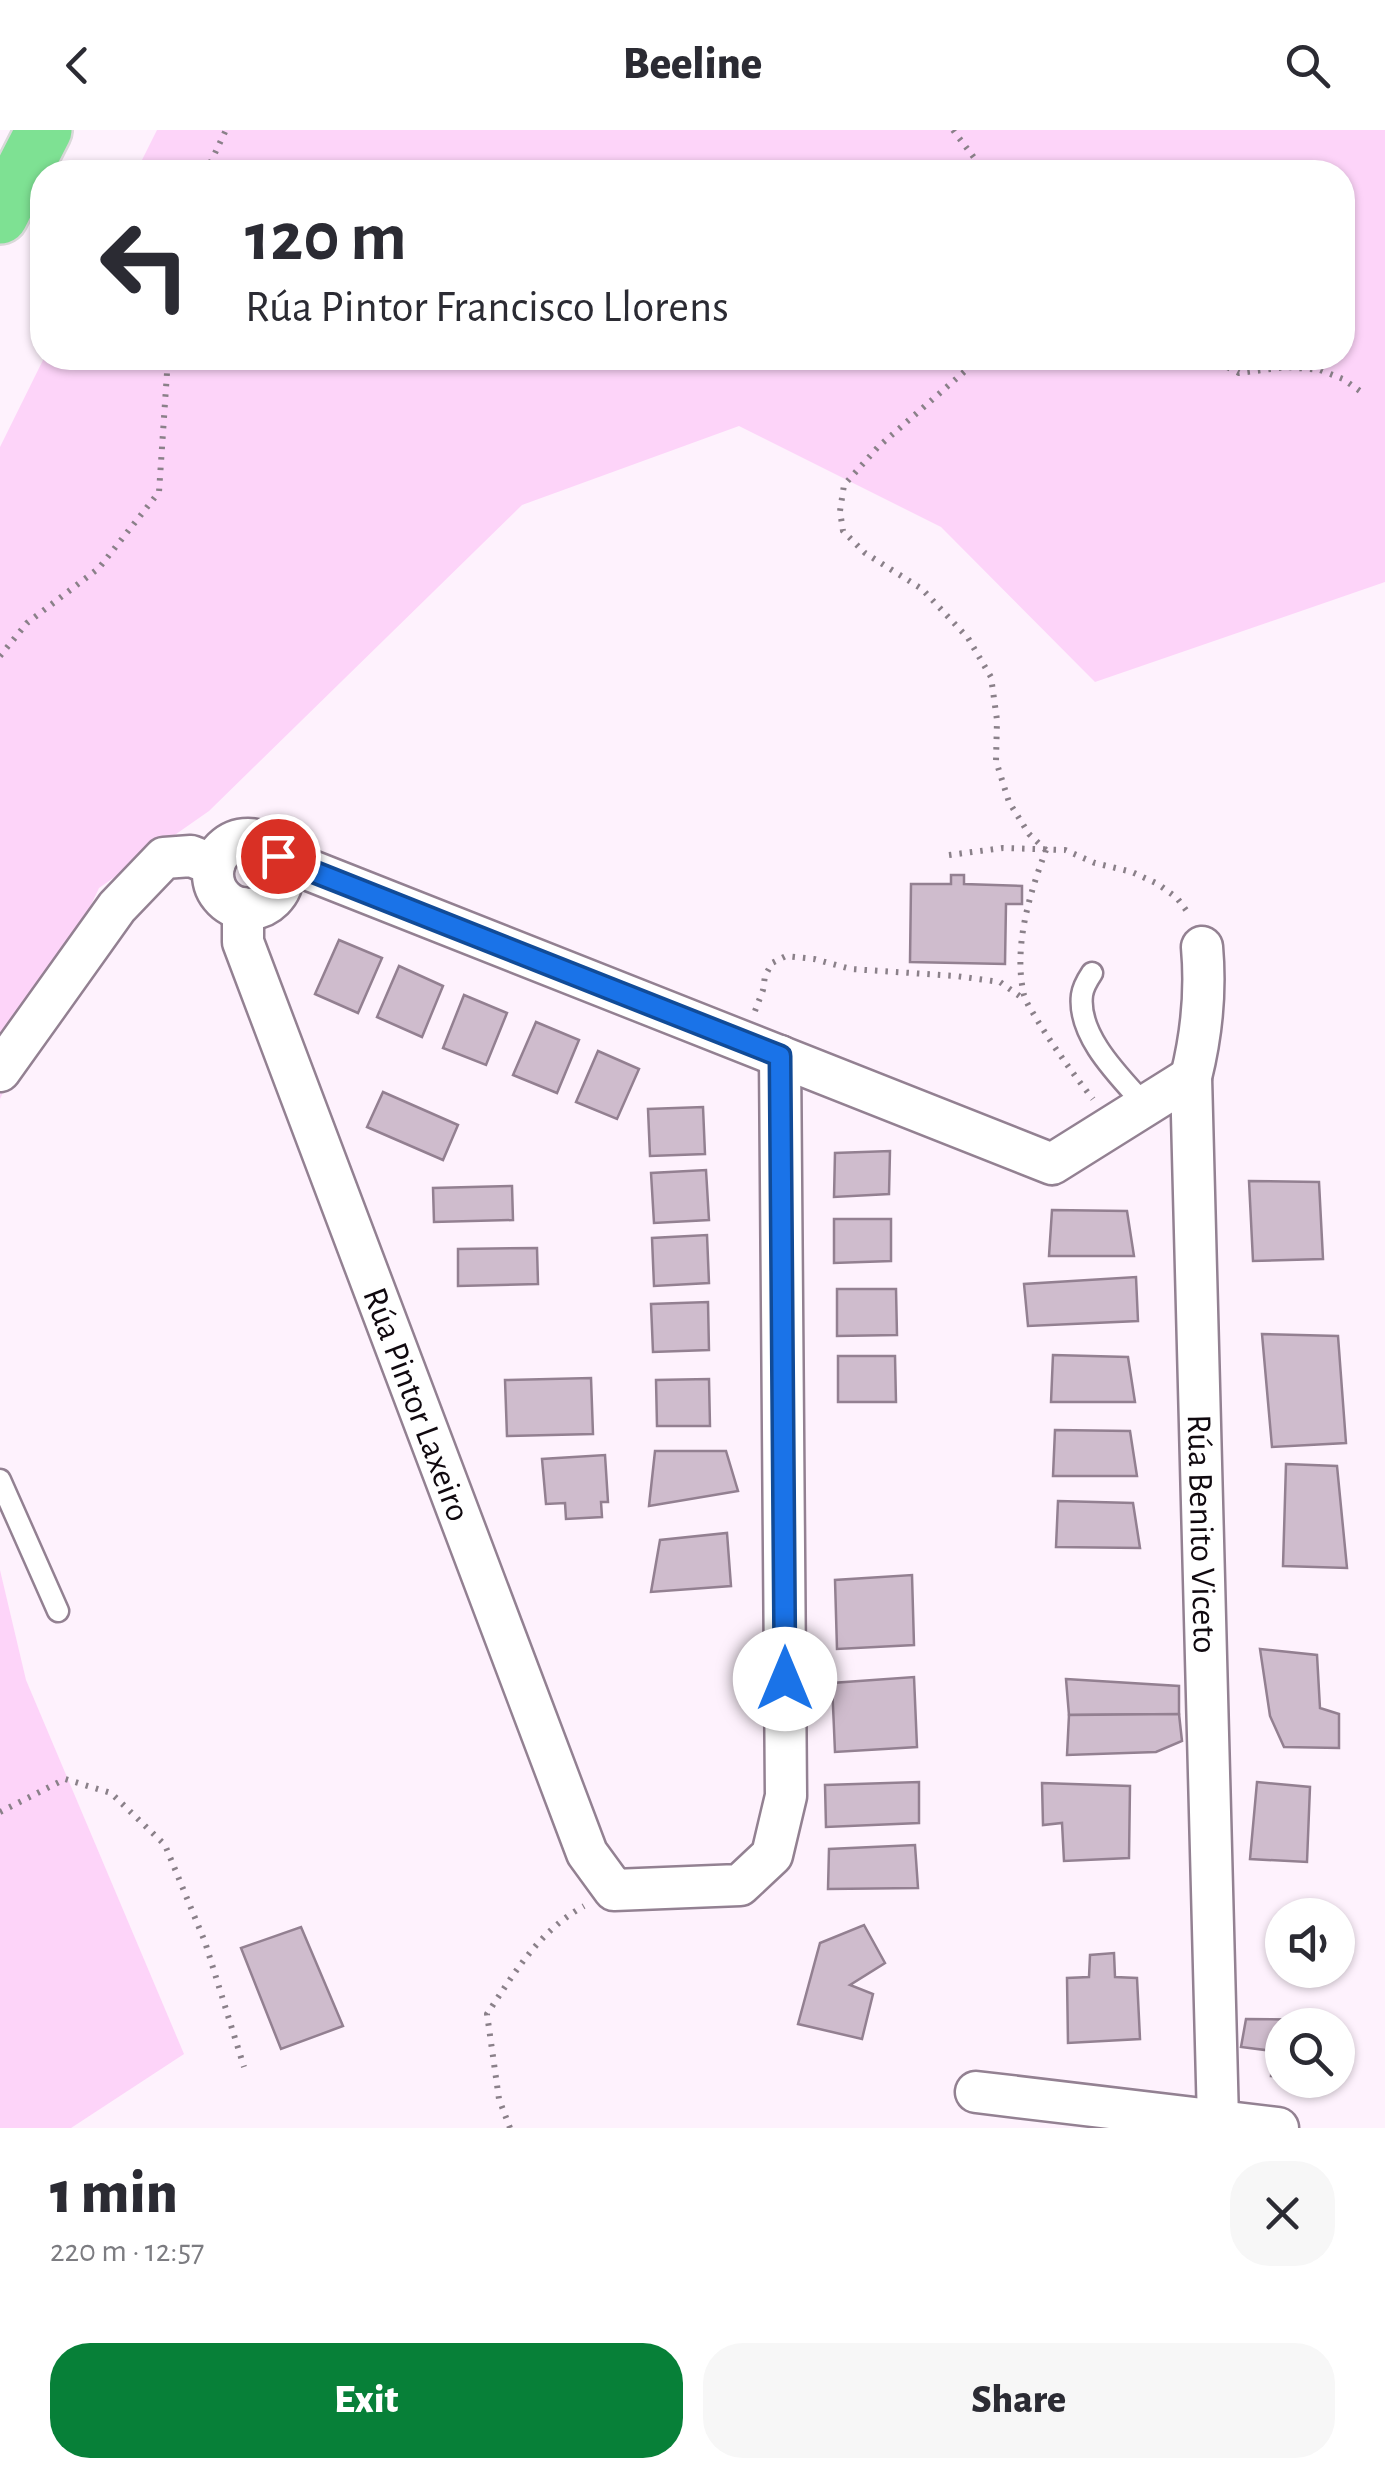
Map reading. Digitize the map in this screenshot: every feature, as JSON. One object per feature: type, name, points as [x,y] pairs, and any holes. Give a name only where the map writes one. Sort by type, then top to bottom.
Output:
[{"type":"highway","points":[[0,216],[44,130]]},
{"type":"street","points":[[278,856],[283,875],[276,894],[262,906],[233,906],[219,893],[214,865],[224,848],[243,839],[264,842],[278,856],[304,868],[1052,1164],[1191,1077]]},
{"type":"street","points":[[0,1072],[117,908],[164,858],[192,856],[214,865]]},
{"type":"street","name":"Rúa Pintor Laxeiro","points":[[242,908],[244,942],[586,1853],[614,1890]]},
{"type":"street","name":"Rúa Benito Viceto","points":[[1202,947],[1204,1001],[1191,1077],[1218,2120]]},
{"type":"street","points":[[614,1890],[740,1886],[772,1855],[786,1796],[780,1056]]},
{"type":"street","points":[[976,2092],[1278,2128]]},
{"type":"lane","points":[[1092,973],[1082,992],[1084,1022],[1108,1063],[1130,1115]]},
{"type":"lane","points":[[0,1480],[58,1611]]},
{"type":"path","points":[[212,160],[226,130]]},
{"type":"path","points":[[952,130],[976,160]]},
{"type":"path","points":[[0,656],[27,623],[100,568],[159,492],[167,370]]},
{"type":"path","points":[[966,370],[878,446],[844,485],[840,511],[843,532],[865,554],[922,588],[968,638],[991,677],[998,720],[996,761],[1009,802],[1029,834],[1046,850]]},
{"type":"path","points":[[1320,370],[1343,378],[1360,391]]},
{"type":"path","points":[[949,855],[1003,848],[1066,850],[1158,884],[1177,898],[1194,920],[1202,947]]},
{"type":"path","points":[[1025,1000],[1023,931],[1033,883],[1046,850]]},
{"type":"path","points":[[736,1039],[757,1008],[772,963],[786,956],[851,969],[1000,982],[1025,1000],[1066,1066],[1130,1115]]},
{"type":"path","points":[[0,1812],[65,1780],[111,1793],[165,1845],[205,1942],[244,2067]]},
{"type":"path","points":[[510,2128],[499,2099],[487,2014],[532,1948],[571,1913],[614,1890]]},
{"type":"shaded area","points":[[157,130],[1385,130],[1385,582],[1095,682],[941,527],[739,426],[522,505],[209,811],[99,888],[0,1099],[0,447],[38,370],[1355,370],[1355,160],[142,160]]},
{"type":"shaded area","points":[[0,1570],[26,1680],[184,2054],[71,2128],[0,2128]]},
{"type":"building","points":[[951,875],[964,875],[964,884],[1022,886],[1022,904],[1006,904],[1005,964],[910,962],[911,884],[951,884]]},
{"type":"building","points":[[339,940],[382,958],[358,1013],[315,994]]},
{"type":"building","points":[[399,966],[443,986],[422,1037],[377,1017]]},
{"type":"building","points":[[464,995],[507,1013],[486,1065],[443,1048]]},
{"type":"building","points":[[536,1022],[579,1040],[557,1093],[513,1075]]},
{"type":"building","points":[[598,1051],[639,1069],[617,1119],[576,1102]]},
{"type":"building","points":[[383,1092],[458,1125],[443,1160],[367,1127]]},
{"type":"building","points":[[703,1107],[705,1154],[650,1156],[648,1109]]},
{"type":"building","points":[[890,1151],[889,1194],[834,1197],[835,1153]]},
{"type":"building","points":[[706,1170],[709,1220],[654,1223],[651,1173]]},
{"type":"building","points":[[1249,1181],[1319,1182],[1323,1259],[1253,1261]]},
{"type":"building","points":[[512,1186],[513,1220],[434,1222],[433,1188]]},
{"type":"building","points":[[1052,1210],[1127,1211],[1134,1256],[1049,1256]]},
{"type":"building","points":[[834,1219],[891,1219],[891,1261],[834,1263]]},
{"type":"building","points":[[707,1235],[709,1283],[654,1286],[652,1238]]},
{"type":"building","points":[[537,1248],[538,1284],[458,1286],[458,1249]]},
{"type":"building","points":[[1136,1277],[1138,1321],[1028,1326],[1024,1284]]},
{"type":"building","points":[[837,1289],[896,1289],[897,1335],[837,1336]]},
{"type":"building","points":[[708,1302],[709,1350],[653,1352],[651,1304]]},
{"type":"building","points":[[1262,1334],[1338,1336],[1346,1443],[1272,1447]]},
{"type":"building","points":[[1053,1355],[1128,1357],[1135,1402],[1051,1402]]},
{"type":"building","points":[[838,1356],[895,1356],[896,1402],[838,1402]]},
{"type":"building","points":[[591,1378],[593,1434],[507,1436],[505,1380]]},
{"type":"building","points":[[709,1379],[710,1426],[657,1426],[656,1380]]},
{"type":"building","points":[[1055,1430],[1130,1431],[1137,1476],[1053,1476]]},
{"type":"building","points":[[655,1451],[726,1451],[738,1491],[649,1506]]},
{"type":"building","points":[[605,1455],[608,1502],[601,1502],[602,1517],[566,1519],[565,1503],[546,1504],[542,1459]]},
{"type":"building","points":[[1286,1464],[1337,1466],[1347,1568],[1283,1566]]},
{"type":"building","points":[[1058,1501],[1133,1503],[1140,1548],[1056,1547]]},
{"type":"building","points":[[727,1533],[731,1586],[651,1592],[660,1540]]},
{"type":"building","points":[[912,1575],[914,1645],[837,1649],[835,1580]]},
{"type":"building","points":[[1260,1649],[1317,1655],[1320,1708],[1339,1714],[1339,1748],[1284,1747],[1270,1716]]},
{"type":"building","points":[[914,1677],[917,1747],[835,1752],[832,1683]]},
{"type":"building","points":[[1066,1679],[1179,1686],[1179,1714],[1069,1715]]},
{"type":"building","points":[[1179,1714],[1182,1741],[1156,1752],[1067,1755],[1069,1715]]},
{"type":"building","points":[[919,1782],[919,1823],[826,1827],[825,1785]]},
{"type":"building","points":[[1257,1782],[1310,1787],[1307,1862],[1250,1859]]},
{"type":"building","points":[[1042,1783],[1130,1786],[1129,1858],[1064,1861],[1062,1823],[1043,1825]]},
{"type":"building","points":[[915,1845],[918,1888],[828,1889],[829,1849]]},
{"type":"building","points":[[864,1925],[885,1963],[850,1985],[873,1994],[862,2039],[798,2024],[820,1943]]},
{"type":"building","points":[[301,1927],[343,2026],[281,2049],[241,1948]]},
{"type":"building","points":[[1114,1953],[1115,1977],[1137,1978],[1140,2039],[1068,2043],[1067,1978],[1089,1977],[1090,1955]]},
{"type":"building","points":[[1246,2019],[1265,2019],[1265,2050],[1241,2047]]},
{"type":"route","points":[[278,856],[780,1056],[785,1679]]}]
